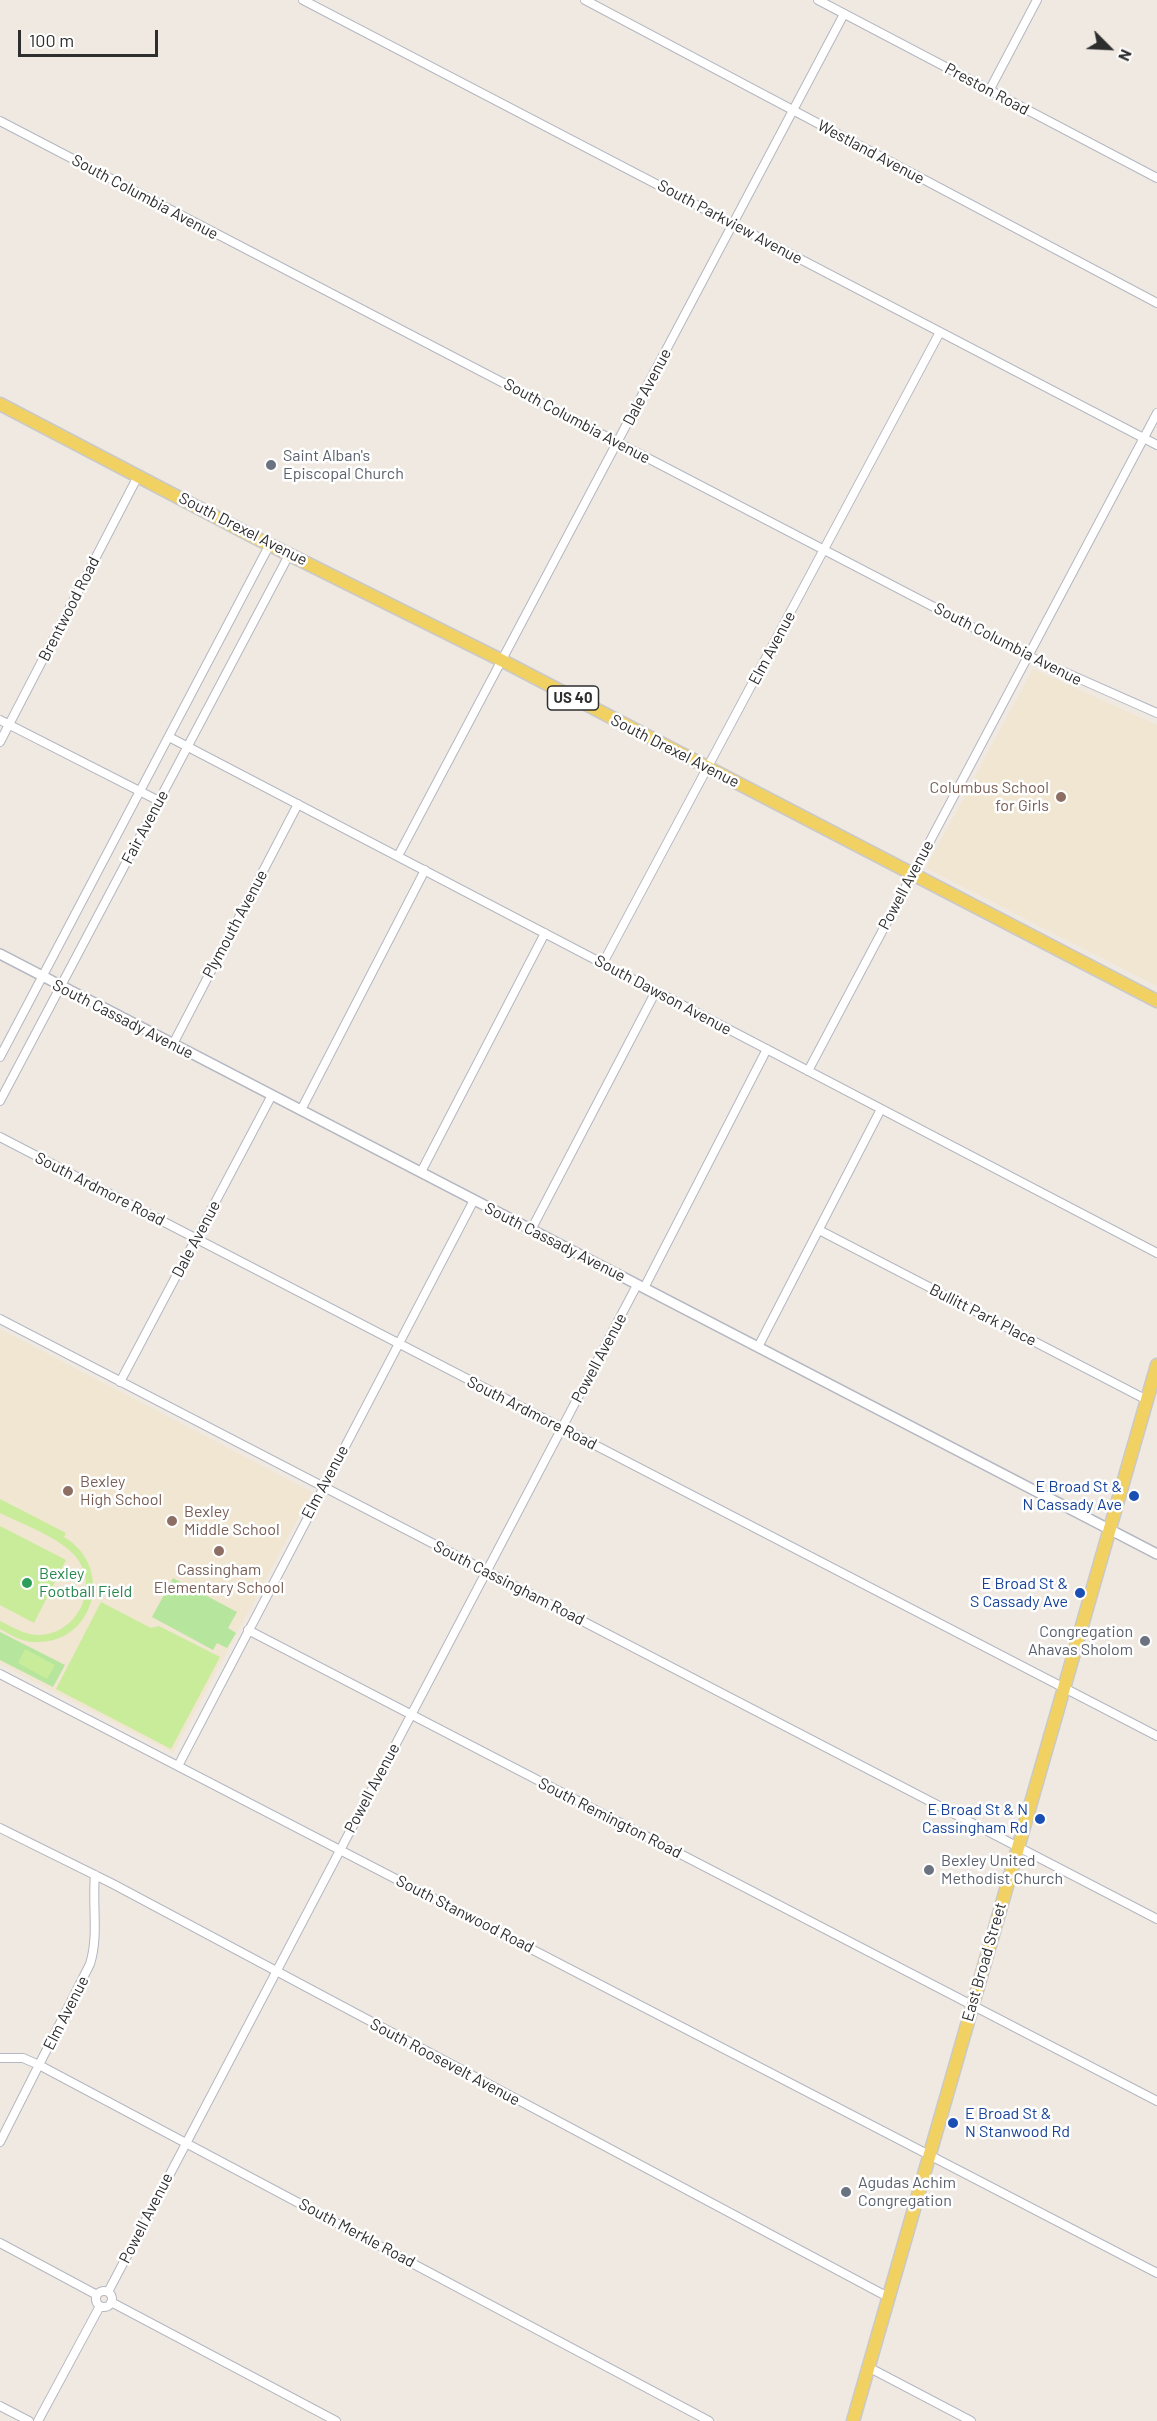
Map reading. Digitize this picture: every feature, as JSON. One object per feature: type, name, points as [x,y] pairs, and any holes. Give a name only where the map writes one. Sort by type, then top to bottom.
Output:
[{"type":"main road","name":"South Drexel Avenue","points":[[1,406],[501,660],[1157,1001]]},
{"type":"main road","name":"East Broad Street","points":[[853,2421],[1157,1365]]},
{"type":"street","name":"South Parkview Avenue","points":[[303,0],[1157,445]]},
{"type":"street","name":"Westland Avenue","points":[[585,0],[1157,303]]},
{"type":"street","name":"Preston Road","points":[[818,0],[1157,178]]},
{"type":"street","points":[[989,91],[1037,0]]},
{"type":"street","name":"Dale Avenue","points":[[398,856],[844,14]]},
{"type":"street","name":"South Columbia Avenue","points":[[0,121],[1028,656],[1157,713]]},
{"type":"street","name":"Elm Avenue","points":[[603,963],[940,332]]},
{"type":"street","name":"Powell Avenue","points":[[808,1071],[1157,413]]},
{"type":"street","name":"Brentwood Road","points":[[0,742],[138,476]]},
{"type":"street","name":"Fair Avenue","points":[[0,1057],[270,544]]},
{"type":"street","name":"Fair Avenue","points":[[0,1101],[290,553]]},
{"type":"street","points":[[0,720],[159,801]]},
{"type":"street","name":"South Dawson Avenue","points":[[168,737],[1157,1252]]},
{"type":"street","name":"Plymouth Avenue","points":[[173,1044],[298,804]]},
{"type":"street","points":[[301,1110],[425,870]]},
{"type":"street","points":[[422,1172],[545,933]]},
{"type":"street","name":"South Cassady Avenue","points":[[0,954],[1157,1554]]},
{"type":"street","points":[[531,1230],[656,991]]},
{"type":"street","name":"Powell Avenue","points":[[108,2292],[562,1428],[641,1286],[767,1049]]},
{"type":"street","name":"Dale Avenue","points":[[120,1382],[272,1095]]},
{"type":"street","points":[[758,1347],[881,1109]]},
{"type":"street","name":"South Ardmore Road","points":[[0,1137],[1157,1736]]},
{"type":"street","name":"Elm Avenue","points":[[177,1766],[474,1200]]},
{"type":"street","name":"Bullitt Park Place","points":[[819,1230],[1147,1400]]},
{"type":"street","name":"South Cassingham Road","points":[[0,1320],[1157,1919]]},
{"type":"street","name":"South Remington Road","points":[[248,1630],[1157,2101]]},
{"type":"street","name":"South Stanwood Road","points":[[0,1674],[1157,2273]]},
{"type":"street","name":"South Roosevelt Avenue","points":[[0,1828],[95,1875],[888,2297]]},
{"type":"street","name":"Elm Avenue","points":[[0,2142],[85,1976],[94,1952],[96,1930],[92,1898],[95,1875]]},
{"type":"street","name":"South Merkle Road","points":[[0,2058],[23,2058],[39,2065],[709,2421]]},
{"type":"street","points":[[0,2243],[97,2295]]},
{"type":"street","points":[[100,2306],[97,2302],[97,2295],[100,2291],[108,2292],[111,2302],[336,2421]]},
{"type":"street","points":[[100,2306],[107,2306],[111,2302]]},
{"type":"street","points":[[38,2421],[100,2306]]},
{"type":"street","points":[[868,2367],[971,2421]]},
{"type":"street","points":[[0,2406],[29,2421]]},
{"type":"shaded area","name":"Columbus School for Girls","points":[[1033,669],[1157,725],[1157,986],[926,868]]},
{"type":"shaded area","points":[[0,1329],[312,1492],[173,1753],[0,1664]]},
{"type":"green space","points":[[0,1499],[66,1533],[64,1537],[80,1550],[89,1566],[93,1584],[91,1602],[84,1618],[72,1631],[55,1640],[30,1642],[12,1636],[0,1629],[0,1621],[34,1635],[53,1633],[65,1627],[81,1607],[85,1595],[86,1582],[83,1569],[76,1557],[61,1544],[0,1513]]},
{"type":"green space","name":"Bexley Football Field","points":[[0,1526],[66,1560],[34,1623],[0,1605]]},
{"type":"green space","points":[[173,1578],[237,1612],[228,1628],[236,1633],[227,1648],[217,1643],[213,1650],[152,1617]]},
{"type":"green space","points":[[101,1602],[151,1628],[159,1626],[220,1657],[171,1749],[56,1689]]},
{"type":"green space","points":[[0,1632],[65,1665],[53,1687],[0,1660]]},
{"type":"green space","points":[[25,1649],[55,1665],[47,1679],[18,1663]]},
{"type":"place","name":"Saint Alban's Episcopal Church","points":[[271,465]]},
{"type":"place","name":"Columbus School for Girls","points":[[1061,797]]},
{"type":"place","name":"Bexley High School","points":[[68,1491]]},
{"type":"place","name":"E Broad St & N Cassady Ave","points":[[1134,1496]]},
{"type":"place","name":"Bexley Middle School","points":[[172,1521]]},
{"type":"place","name":"Cassingham Elementary School","points":[[219,1551]]},
{"type":"place","name":"Bexley Football Field","points":[[27,1583]]},
{"type":"place","name":"E Broad St & S Cassady Ave","points":[[1080,1593]]},
{"type":"place","name":"Congregation Ahavas Sholom","points":[[1145,1641]]},
{"type":"place","name":"E Broad St & N Cassingham Rd","points":[[1040,1819]]},
{"type":"place","name":"Bexley United Methodist Church","points":[[929,1870]]},
{"type":"place","name":"E Broad St & N Stanwood Rd","points":[[953,2123]]},
{"type":"place","name":"Agudas Achim Congregation","points":[[846,2192]]}]
